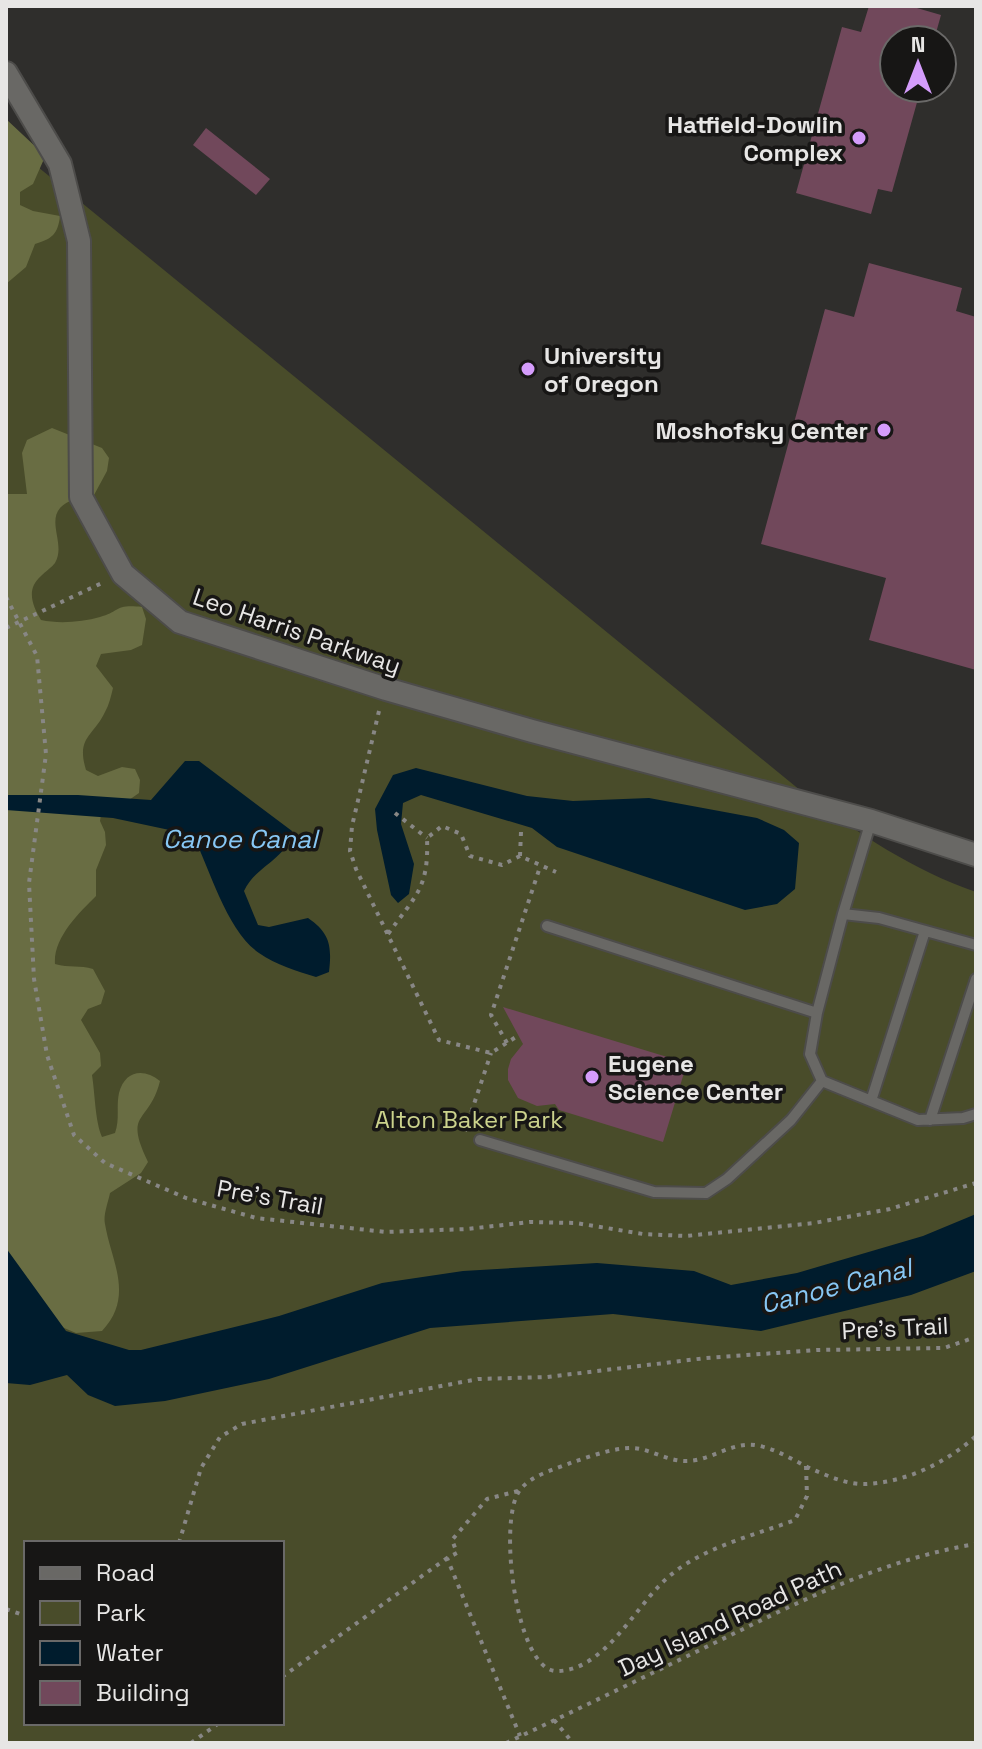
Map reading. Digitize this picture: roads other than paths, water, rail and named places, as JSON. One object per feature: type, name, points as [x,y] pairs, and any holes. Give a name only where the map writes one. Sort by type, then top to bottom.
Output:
[{"type":"street","name":"Leo Harris Parkway","points":[[6,73],[60,164],[79,241],[81,497],[123,574],[180,622],[386,689],[871,821],[976,855]]},
{"type":"lane","points":[[871,821],[817,1013],[810,1054],[822,1081],[918,1120],[963,1118],[976,1114]]},
{"type":"lane","points":[[843,914],[879,918],[976,945]]},
{"type":"lane","points":[[547,926],[817,1013]]},
{"type":"lane","points":[[871,1101],[925,931]]},
{"type":"lane","points":[[930,1120],[976,979]]},
{"type":"lane","points":[[480,1140],[654,1192],[706,1193],[727,1179],[791,1120],[822,1081]]},
{"type":"water","name":"Canoe Canal","points":[[185,761],[199,761],[292,831],[284,849],[249,882],[244,891],[258,925],[269,927],[308,918],[321,929],[328,941],[329,972],[316,977],[294,970],[259,953],[248,943],[220,899],[193,835],[113,818],[6,810],[6,795],[78,795],[151,800]]},
{"type":"water","points":[[416,768],[527,796],[573,801],[649,798],[757,818],[784,830],[799,843],[795,889],[777,904],[745,910],[557,847],[532,828],[421,795],[403,803],[401,824],[414,864],[409,894],[398,903],[391,895],[375,809],[393,775]]},
{"type":"water","name":"Canoe Canal","points":[[976,1214],[976,1271],[911,1295],[761,1331],[613,1314],[430,1328],[269,1379],[165,1401],[115,1406],[88,1395],[67,1375],[30,1385],[6,1383],[6,1248],[66,1331],[129,1350],[141,1350],[279,1316],[382,1283],[463,1271],[597,1263],[694,1271],[731,1285],[797,1273],[923,1236]]},
{"type":"place","name":"Hatfield-Dowlin Complex","points":[[859,138]]},
{"type":"place","name":"University of Oregon","points":[[528,369]]},
{"type":"place","name":"Moshofsky Center","points":[[884,430]]},
{"type":"place","name":"Eugene Science Center","points":[[592,1077]]},
{"type":"park label","name":"Alton Baker Park","points":[[469,1119]]}]
